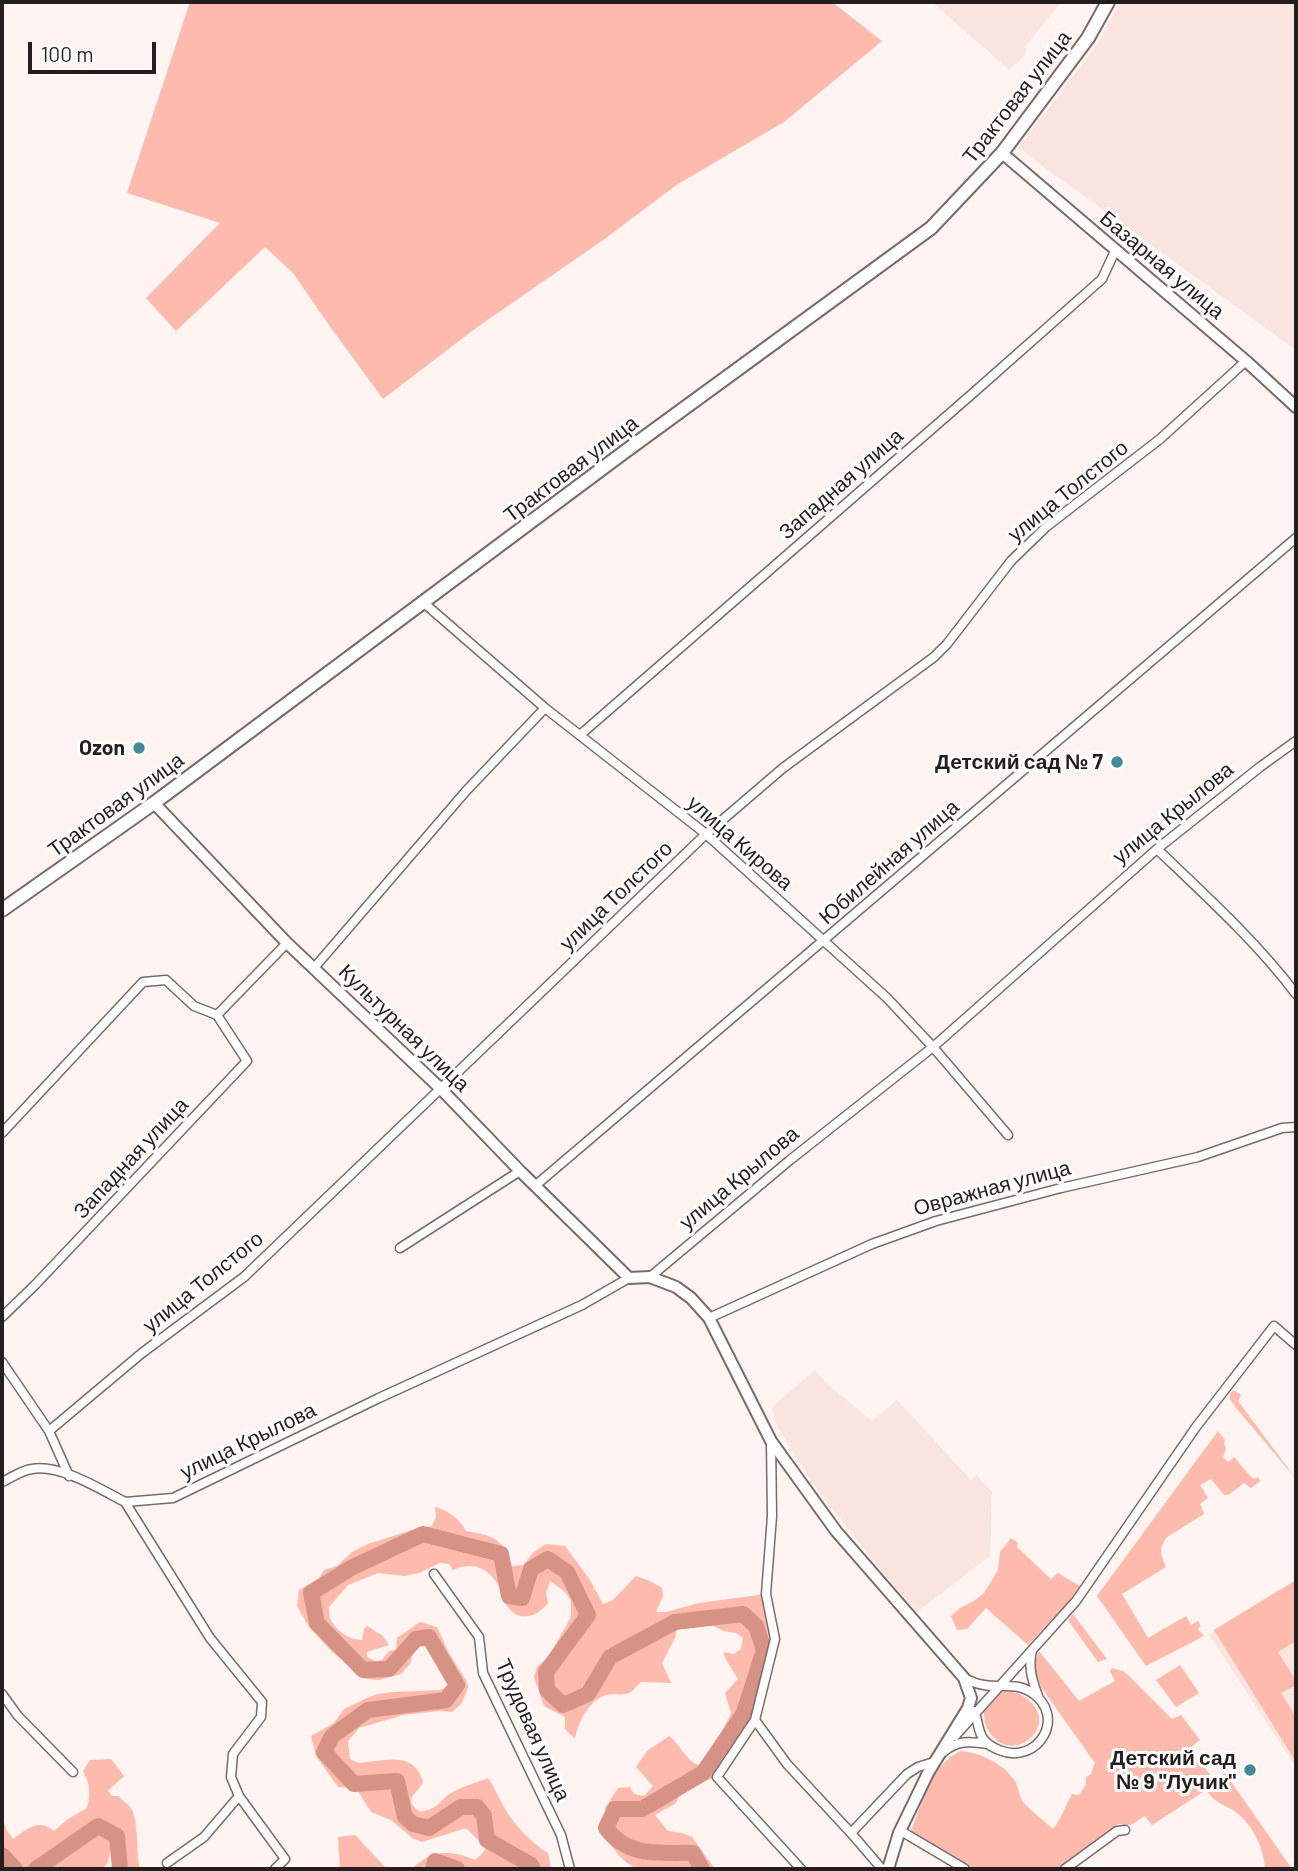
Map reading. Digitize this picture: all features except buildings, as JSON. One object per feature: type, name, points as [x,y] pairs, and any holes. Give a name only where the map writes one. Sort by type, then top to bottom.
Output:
[{"type":"main road","name":"Трактовая улица","points":[[2,910],[154,803],[623,453],[931,228],[1002,153],[1088,38],[1108,2]]},
{"type":"street","name":"Базарная улица","points":[[1002,153],[1246,361],[1296,407]]},
{"type":"street","name":"Западная улица","points":[[580,735],[1102,279],[1115,251]]},
{"type":"street","name":"улица Толстого","points":[[49,1431],[142,1353],[244,1277],[706,834],[783,768],[934,657],[1011,561],[1046,527],[1160,439],[1246,361]]},
{"type":"street","name":"Юбилейная улица","points":[[536,1185],[1296,537]]},
{"type":"street","name":"улица Кирова","points":[[424,603],[545,708],[706,834],[887,998],[1008,1135]]},
{"type":"street","points":[[314,968],[466,791],[545,708]]},
{"type":"street","name":"улица Крылова","points":[[125,1502],[173,1498],[379,1398],[582,1306],[629,1278],[650,1277],[790,1160],[933,1047],[1157,849],[1296,741]]},
{"type":"street","name":"Культурная улица","points":[[154,803],[287,943],[441,1089],[629,1278]]},
{"type":"street","points":[[1157,849],[1230,919],[1296,994]]},
{"type":"street","points":[[2,1133],[144,982],[166,980],[194,1006],[217,1014],[287,943]]},
{"type":"street","name":"Западная улица","points":[[2,1317],[247,1060],[217,1014]]},
{"type":"street","name":"Овражная улица","points":[[709,1318],[872,1244],[936,1221],[1198,1157],[1282,1128],[1296,1127]]},
{"type":"street","points":[[400,1248],[520,1171]]},
{"type":"street","points":[[650,1277],[676,1287],[691,1298],[709,1318],[771,1441],[836,1531],[964,1678],[980,1731],[988,1744]]},
{"type":"street","points":[[936,1759],[1076,1601],[1196,1427],[1274,1326],[1296,1345]]},
{"type":"street","points":[[2,1362],[49,1431],[69,1476]]},
{"type":"street","points":[[771,1441],[772,1516],[766,1594],[775,1639],[755,1720],[717,1777],[801,1869]]},
{"type":"street","points":[[2,1482],[30,1469],[48,1468],[125,1502],[211,1638],[262,1702],[261,1717],[233,1754],[231,1777],[239,1796],[285,1859],[275,1869]]},
{"type":"street","name":"Трудовая улица","points":[[435,1574],[479,1637],[483,1674],[561,1835],[570,1869]]},
{"type":"street","points":[[851,1833],[906,1774],[936,1759],[958,1743],[971,1741],[988,1744],[1005,1752],[1018,1753],[1025,1752],[1038,1743],[1048,1724],[1046,1710],[1032,1682],[1030,1667],[1033,1648]]},
{"type":"street","points":[[964,1678],[984,1685],[1023,1688],[1040,1700]]},
{"type":"street","points":[[2,1694],[18,1716],[73,1772]]},
{"type":"street","points":[[888,1869],[901,1831],[936,1759],[965,1715],[971,1698]]},
{"type":"street","points":[[755,1720],[787,1765],[882,1869]]},
{"type":"street","points":[[167,1863],[204,1837],[239,1796]]},
{"type":"street","points":[[1065,1869],[1117,1831],[1125,1830]]},
{"type":"street","points":[[901,1831],[965,1869]]},
{"type":"shaded area","points":[[190,2],[832,2],[882,41],[784,122],[678,184],[606,238],[476,328],[383,399],[293,273],[265,247],[176,331],[146,298],[220,223],[127,193]]},
{"type":"shaded area","points":[[932,2],[1061,2],[1026,46],[1025,55],[1009,70]]},
{"type":"shaded area","points":[[1120,2],[1296,2],[1296,350],[1018,148],[1096,46]]},
{"type":"shaded area","points":[[815,1370],[826,1383],[872,1421],[897,1400],[971,1480],[977,1475],[992,1492],[990,1556],[917,1612],[813,1484],[777,1426],[772,1407]]},
{"type":"shaded area","points":[[1232,1391],[1241,1395],[1238,1401],[1296,1479],[1237,1409],[1230,1399]]},
{"type":"shaded area","points":[[1218,1431],[1225,1440],[1223,1457],[1228,1462],[1234,1457],[1251,1477],[1258,1477],[1260,1481],[1251,1488],[1244,1483],[1230,1494],[1224,1495],[1211,1479],[1200,1485],[1208,1498],[1200,1504],[1204,1514],[1167,1537],[1161,1552],[1166,1567],[1122,1594],[1148,1638],[1186,1616],[1191,1625],[1198,1621],[1201,1626],[1198,1629],[1204,1636],[1146,1666],[1097,1596]]},
{"type":"shaded area","points":[[435,1507],[453,1515],[466,1531],[496,1540],[505,1549],[512,1566],[523,1565],[534,1552],[546,1544],[565,1546],[590,1580],[603,1604],[613,1600],[636,1576],[662,1588],[663,1596],[656,1612],[766,1594],[774,1636],[755,1720],[717,1777],[691,1785],[679,1796],[676,1803],[655,1815],[668,1831],[692,1837],[715,1869],[636,1868],[618,1854],[605,1835],[611,1827],[605,1808],[618,1788],[630,1787],[634,1794],[644,1796],[653,1786],[636,1767],[647,1751],[669,1736],[696,1764],[701,1766],[709,1758],[731,1713],[725,1693],[738,1679],[723,1652],[734,1654],[741,1649],[743,1638],[708,1623],[689,1624],[677,1629],[662,1663],[671,1683],[641,1682],[629,1693],[609,1694],[600,1698],[585,1712],[575,1739],[565,1729],[565,1717],[544,1706],[534,1677],[537,1667],[549,1656],[571,1617],[571,1600],[550,1581],[546,1593],[548,1603],[539,1612],[528,1616],[517,1615],[512,1611],[495,1579],[485,1570],[467,1566],[453,1570],[449,1564],[440,1563],[419,1573],[405,1576],[378,1573],[348,1585],[329,1608],[332,1623],[348,1636],[362,1640],[367,1626],[383,1636],[389,1645],[367,1652],[367,1657],[375,1661],[382,1660],[389,1651],[396,1650],[397,1638],[420,1622],[437,1627],[468,1688],[462,1703],[452,1712],[403,1715],[359,1728],[348,1741],[350,1759],[358,1763],[397,1760],[413,1765],[423,1782],[411,1800],[420,1812],[433,1808],[459,1789],[488,1778],[516,1824],[548,1853],[551,1869],[412,1869],[426,1858],[442,1853],[458,1854],[475,1860],[486,1848],[466,1828],[422,1842],[412,1838],[391,1820],[371,1812],[356,1788],[338,1787],[316,1756],[311,1736],[334,1723],[344,1709],[367,1698],[393,1692],[440,1690],[453,1684],[436,1656],[423,1643],[415,1645],[410,1664],[401,1674],[379,1680],[366,1679],[332,1652],[309,1627],[297,1606],[299,1590],[319,1578],[324,1570],[337,1566],[352,1552],[368,1544],[432,1526],[436,1517]]},
{"type":"shaded area","points":[[1011,1538],[1051,1579],[1058,1573],[1080,1586],[1028,1645],[986,1608],[967,1629],[957,1630],[951,1616],[984,1593],[998,1570],[1000,1552]]},
{"type":"shaded area","points":[[1296,1580],[1296,1767],[1210,1636],[1214,1630]]},
{"type":"shaded area","points":[[1296,1580],[1296,1641],[1278,1652],[1296,1681],[1296,1685],[1281,1693],[1296,1717],[1296,1762],[1214,1630]]},
{"type":"shaded area","points":[[1073,1614],[1107,1659],[1098,1662],[1068,1620]]},
{"type":"shaded area","points":[[1039,1651],[1079,1701],[1115,1681],[1110,1671],[1112,1668],[1123,1671],[1172,1719],[1181,1715],[1200,1740],[1190,1748],[1214,1780],[1225,1773],[1292,1869],[1265,1869],[1259,1844],[1251,1829],[1240,1815],[1216,1801],[1206,1790],[1152,1825],[1145,1816],[1131,1825],[1118,1824],[1060,1869],[970,1869],[915,1837],[911,1831],[929,1786],[942,1765],[961,1751],[984,1757],[1006,1770],[1016,1783],[1022,1801],[1053,1829],[1072,1794],[1079,1795],[1086,1785],[1086,1777],[1091,1774],[1095,1763],[1041,1687],[1034,1670]]},
{"type":"shaded area","points":[[1180,1665],[1199,1693],[1176,1707],[1156,1680]]},
{"type":"shaded area","points":[[1012,1691],[1030,1701],[1038,1713],[1039,1724],[1034,1735],[1013,1746],[1001,1743],[990,1733],[984,1712],[1001,1692]]},
{"type":"shaded area","points":[[111,1759],[124,1776],[108,1791],[112,1796],[118,1796],[134,1814],[140,1869],[114,1869],[110,1850],[108,1863],[102,1869],[2,1869],[2,1817],[13,1839],[38,1825],[54,1831],[87,1808],[89,1789],[83,1771],[90,1760]]},
{"type":"shaded area","points":[[355,1835],[387,1869],[340,1869],[338,1837]]},
{"type":"waterway","points":[[533,1869],[531,1865],[487,1840],[484,1816],[477,1807],[461,1807],[429,1828],[413,1824],[405,1817],[397,1781],[354,1784],[324,1752],[332,1736],[368,1710],[446,1700],[457,1685],[429,1637],[416,1639],[389,1669],[363,1670],[317,1623],[311,1593],[351,1568],[423,1534],[501,1554],[509,1596],[522,1598],[531,1569],[548,1559],[567,1572],[588,1615],[546,1672],[547,1690],[563,1705],[588,1694],[610,1657],[675,1622],[743,1614],[756,1626],[764,1650],[744,1713],[703,1773],[642,1809],[615,1809],[606,1828],[614,1838],[634,1849],[657,1853],[693,1853],[702,1869]]},
{"type":"waterway","points":[[36,1869],[98,1826],[117,1836],[120,1869]]},
{"type":"waterway","points":[[2,1855],[15,1869]]},
{"type":"waterway","points":[[433,1869],[435,1861],[457,1869]]},
{"type":"place","name":"Ozon","points":[[139,748]]},
{"type":"place","name":"Детский сад № 7","points":[[1117,762]]},
{"type":"place","name":"Детский сад № 9 \"Лучик\"","points":[[1250,1770]]}]
